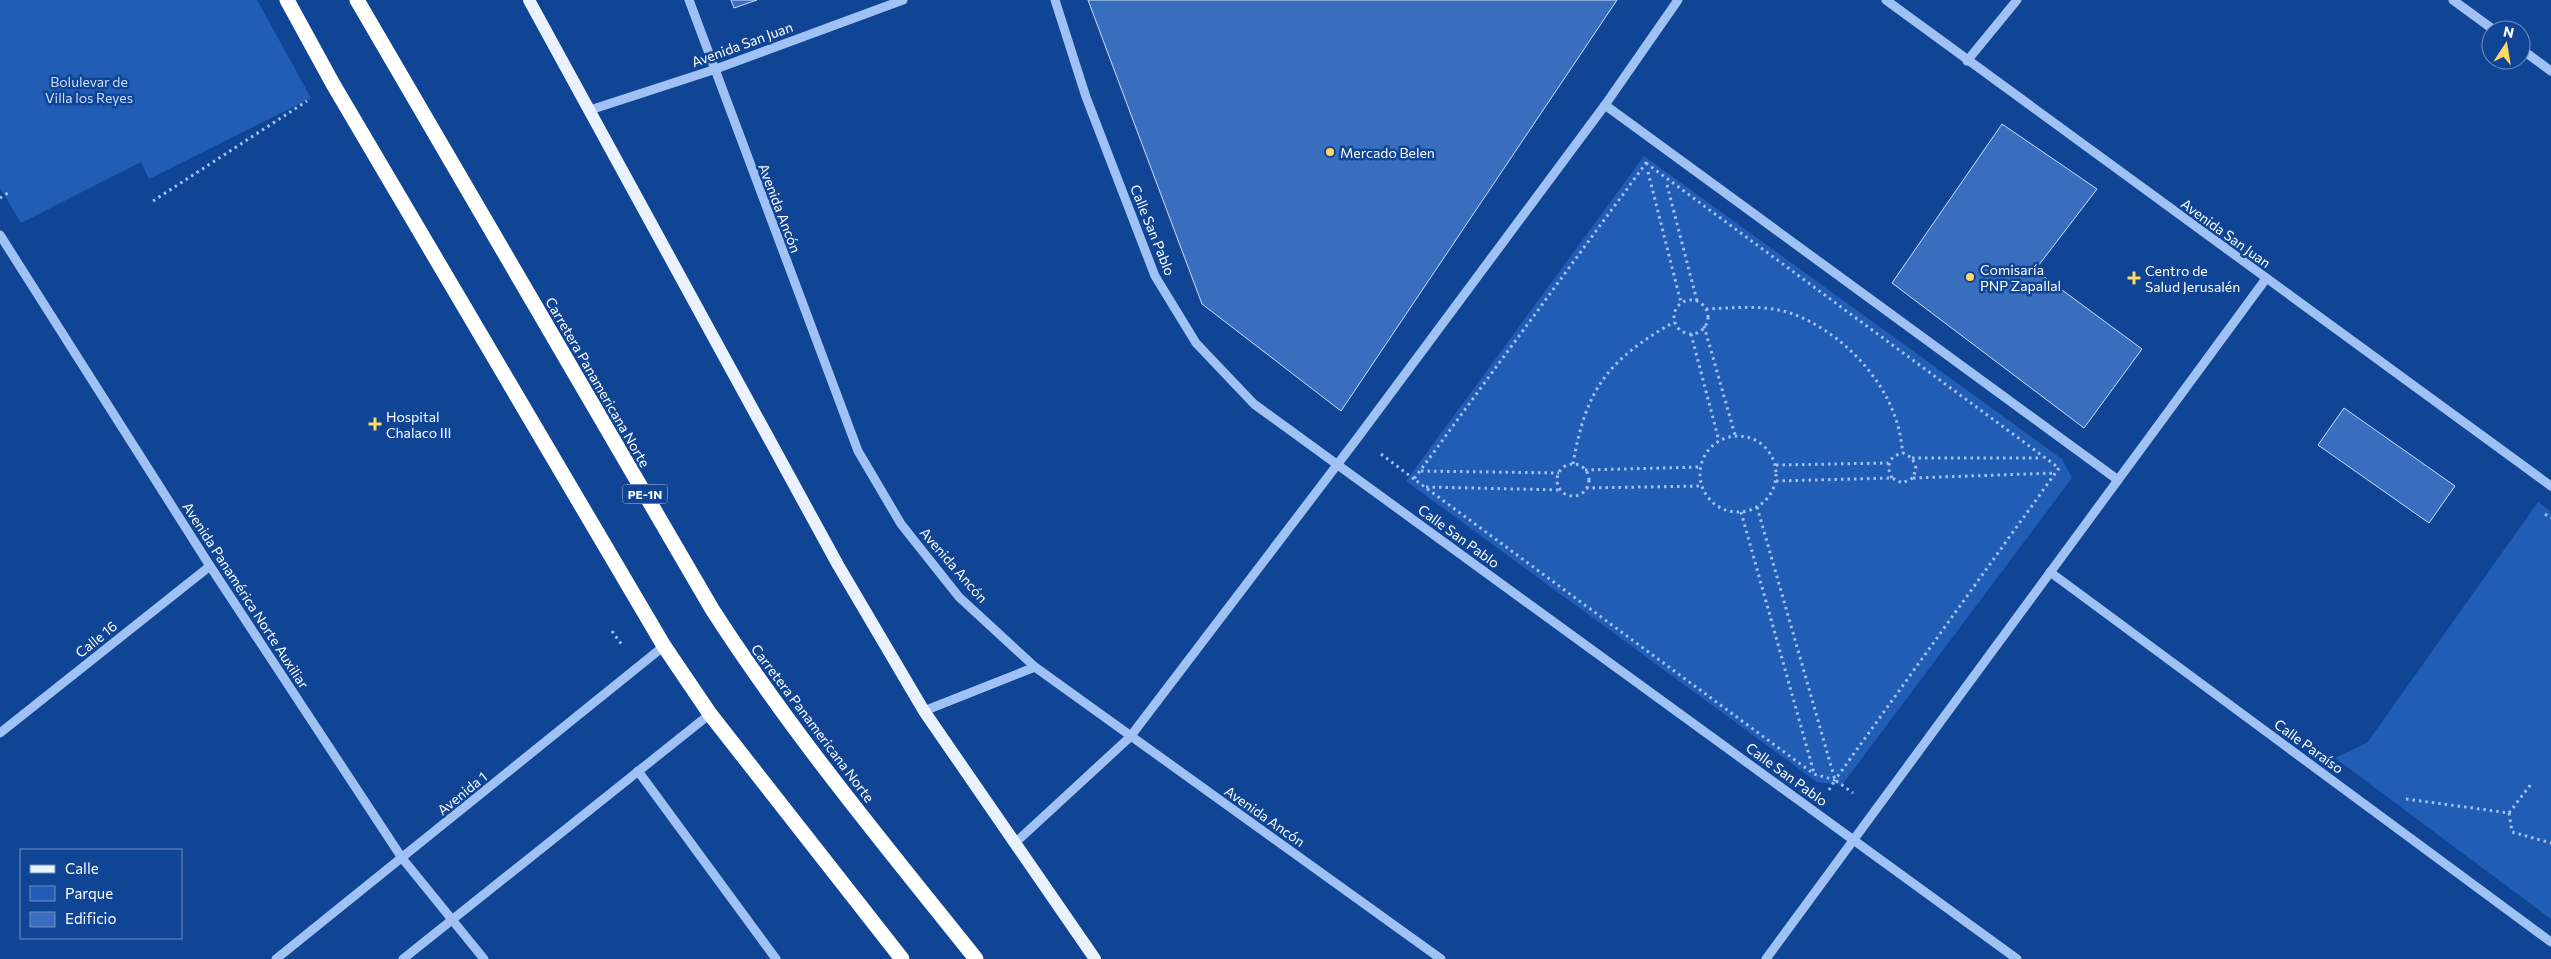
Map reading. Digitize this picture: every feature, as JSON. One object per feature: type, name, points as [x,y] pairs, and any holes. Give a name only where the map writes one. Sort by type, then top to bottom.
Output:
[{"type":"highway","points":[[287,0],[334,84],[664,646],[710,714],[902,959]]},
{"type":"highway","name":"Carretera Panamericana Norte","points":[[357,0],[707,600],[752,671],[814,757],[976,959]]},
{"type":"main road","points":[[529,0],[838,565],[924,711],[1096,959]]},
{"type":"street","name":"Avenida Ancón","points":[[689,0],[858,451],[901,524],[959,597],[1035,667],[1130,738],[1441,959]]},
{"type":"street","name":"Avenida San Juan","points":[[590,110],[714,70],[903,0]]},
{"type":"street","name":"Calle San Pablo","points":[[1055,0],[1086,97],[1155,276],[1196,343],[1254,404],[2018,959]]},
{"type":"street","points":[[1015,843],[1130,738],[1606,106],[1678,0]]},
{"type":"street","name":"Avenida San Juan","points":[[1886,0],[2265,280],[2551,486]]},
{"type":"street","points":[[1967,61],[2017,0]]},
{"type":"street","points":[[2453,0],[2481,20]]},
{"type":"street","points":[[2531,56],[2551,71]]},
{"type":"street","points":[[1606,106],[2118,480]]},
{"type":"street","name":"Avenida Panamérica Norte Auxiliar","points":[[1,239],[210,566],[402,858],[484,959]]},
{"type":"street","points":[[1766,959],[2265,280]]},
{"type":"street","name":"Calle 16","points":[[0,733],[210,566]]},
{"type":"street","name":"Calle Paraíso","points":[[2050,572],[2551,942]]},
{"type":"street","name":"Avenida 1","points":[[276,959],[664,646]]},
{"type":"street","points":[[924,711],[1035,667]]},
{"type":"street","points":[[403,959],[710,714]]},
{"type":"street","points":[[638,771],[776,959]]},
{"type":"path","points":[[153,201],[308,100]]},
{"type":"path","points":[[1646,163],[2059,468],[1836,780]]},
{"type":"path","points":[[1646,163],[1681,302]]},
{"type":"path","points":[[1646,163],[1414,479],[1814,774],[1836,780]]},
{"type":"path","points":[[1666,178],[1697,301]]},
{"type":"path","points":[[0,198],[8,193]]},
{"type":"path","points":[[1706,308],[1708,320],[1702,330],[1691,334],[1680,330],[1674,322],[1674,311],[1681,302],[1689,300],[1697,301],[1706,308],[1755,307],[1792,314],[1829,331],[1857,356],[1878,384],[1896,419],[1903,453],[1912,458],[2045,458]]},
{"type":"path","points":[[1573,464],[1578,431],[1586,408],[1600,382],[1622,356],[1674,322]]},
{"type":"path","points":[[1704,326],[1735,435]]},
{"type":"path","points":[[1691,334],[1719,441]]},
{"type":"path","points":[[1735,435],[1761,442],[1776,465],[1776,481],[1770,496],[1757,507],[1741,512],[1726,510],[1712,503],[1702,486],[1699,476],[1700,467],[1710,448],[1719,441],[1735,435]]},
{"type":"path","points":[[1892,478],[1888,471],[1888,463],[1892,458],[1903,453]]},
{"type":"path","points":[[1912,458],[1916,468],[1913,478]]},
{"type":"path","points":[[1776,465],[1888,463]]},
{"type":"path","points":[[1573,464],[1582,466],[1589,475],[1589,484],[1584,492],[1575,496],[1565,494],[1561,490],[1557,476],[1563,467],[1573,464]]},
{"type":"path","points":[[1585,470],[1700,467]]},
{"type":"path","points":[[1420,471],[1559,473]]},
{"type":"path","points":[[1776,481],[1892,478],[1902,483],[1913,478],[2056,473]]},
{"type":"path","points":[[1586,488],[1702,486]]},
{"type":"path","points":[[1426,488],[1561,490]]},
{"type":"path","points":[[1757,507],[1836,780]]},
{"type":"path","points":[[1741,512],[1814,774]]},
{"type":"path","points":[[2508,812],[2531,784]]},
{"type":"path","points":[[2381,816],[2398,798],[2508,812]]},
{"type":"path","points":[[2508,812],[2512,832],[2551,843]]},
{"type":"green space","name":"Bolulevar de Villa los Reyes","points":[[0,0],[257,0],[311,98],[149,179],[141,162],[21,223],[0,188]]},
{"type":"green space","points":[[1644,156],[2062,459],[2072,478],[1842,785],[1817,782],[1406,481]]},
{"type":"green space","points":[[2538,502],[2551,512],[2551,919],[2335,758],[2367,743]]},
{"type":"building","points":[[731,0],[757,0],[734,8]]},
{"type":"building","name":"Mercado Belen","points":[[1088,0],[1617,0],[1341,411],[1202,304]]},
{"type":"building","name":"Comisaría PNP Zapallal","points":[[2002,124],[2097,189],[2035,270],[2142,349],[2084,428],[1892,283]]},
{"type":"building","points":[[2344,408],[2455,486],[2429,523],[2318,445]]},
{"type":"place","name":"Mercado Belen","points":[[1330,152]]},
{"type":"place","name":"Comisaría PNP Zapallal","points":[[1970,277]]},
{"type":"place","name":"Centro de Salud Jerusalén","points":[[2134,278]]},
{"type":"place","name":"Hospital Chalaco III","points":[[375,424]]}]
